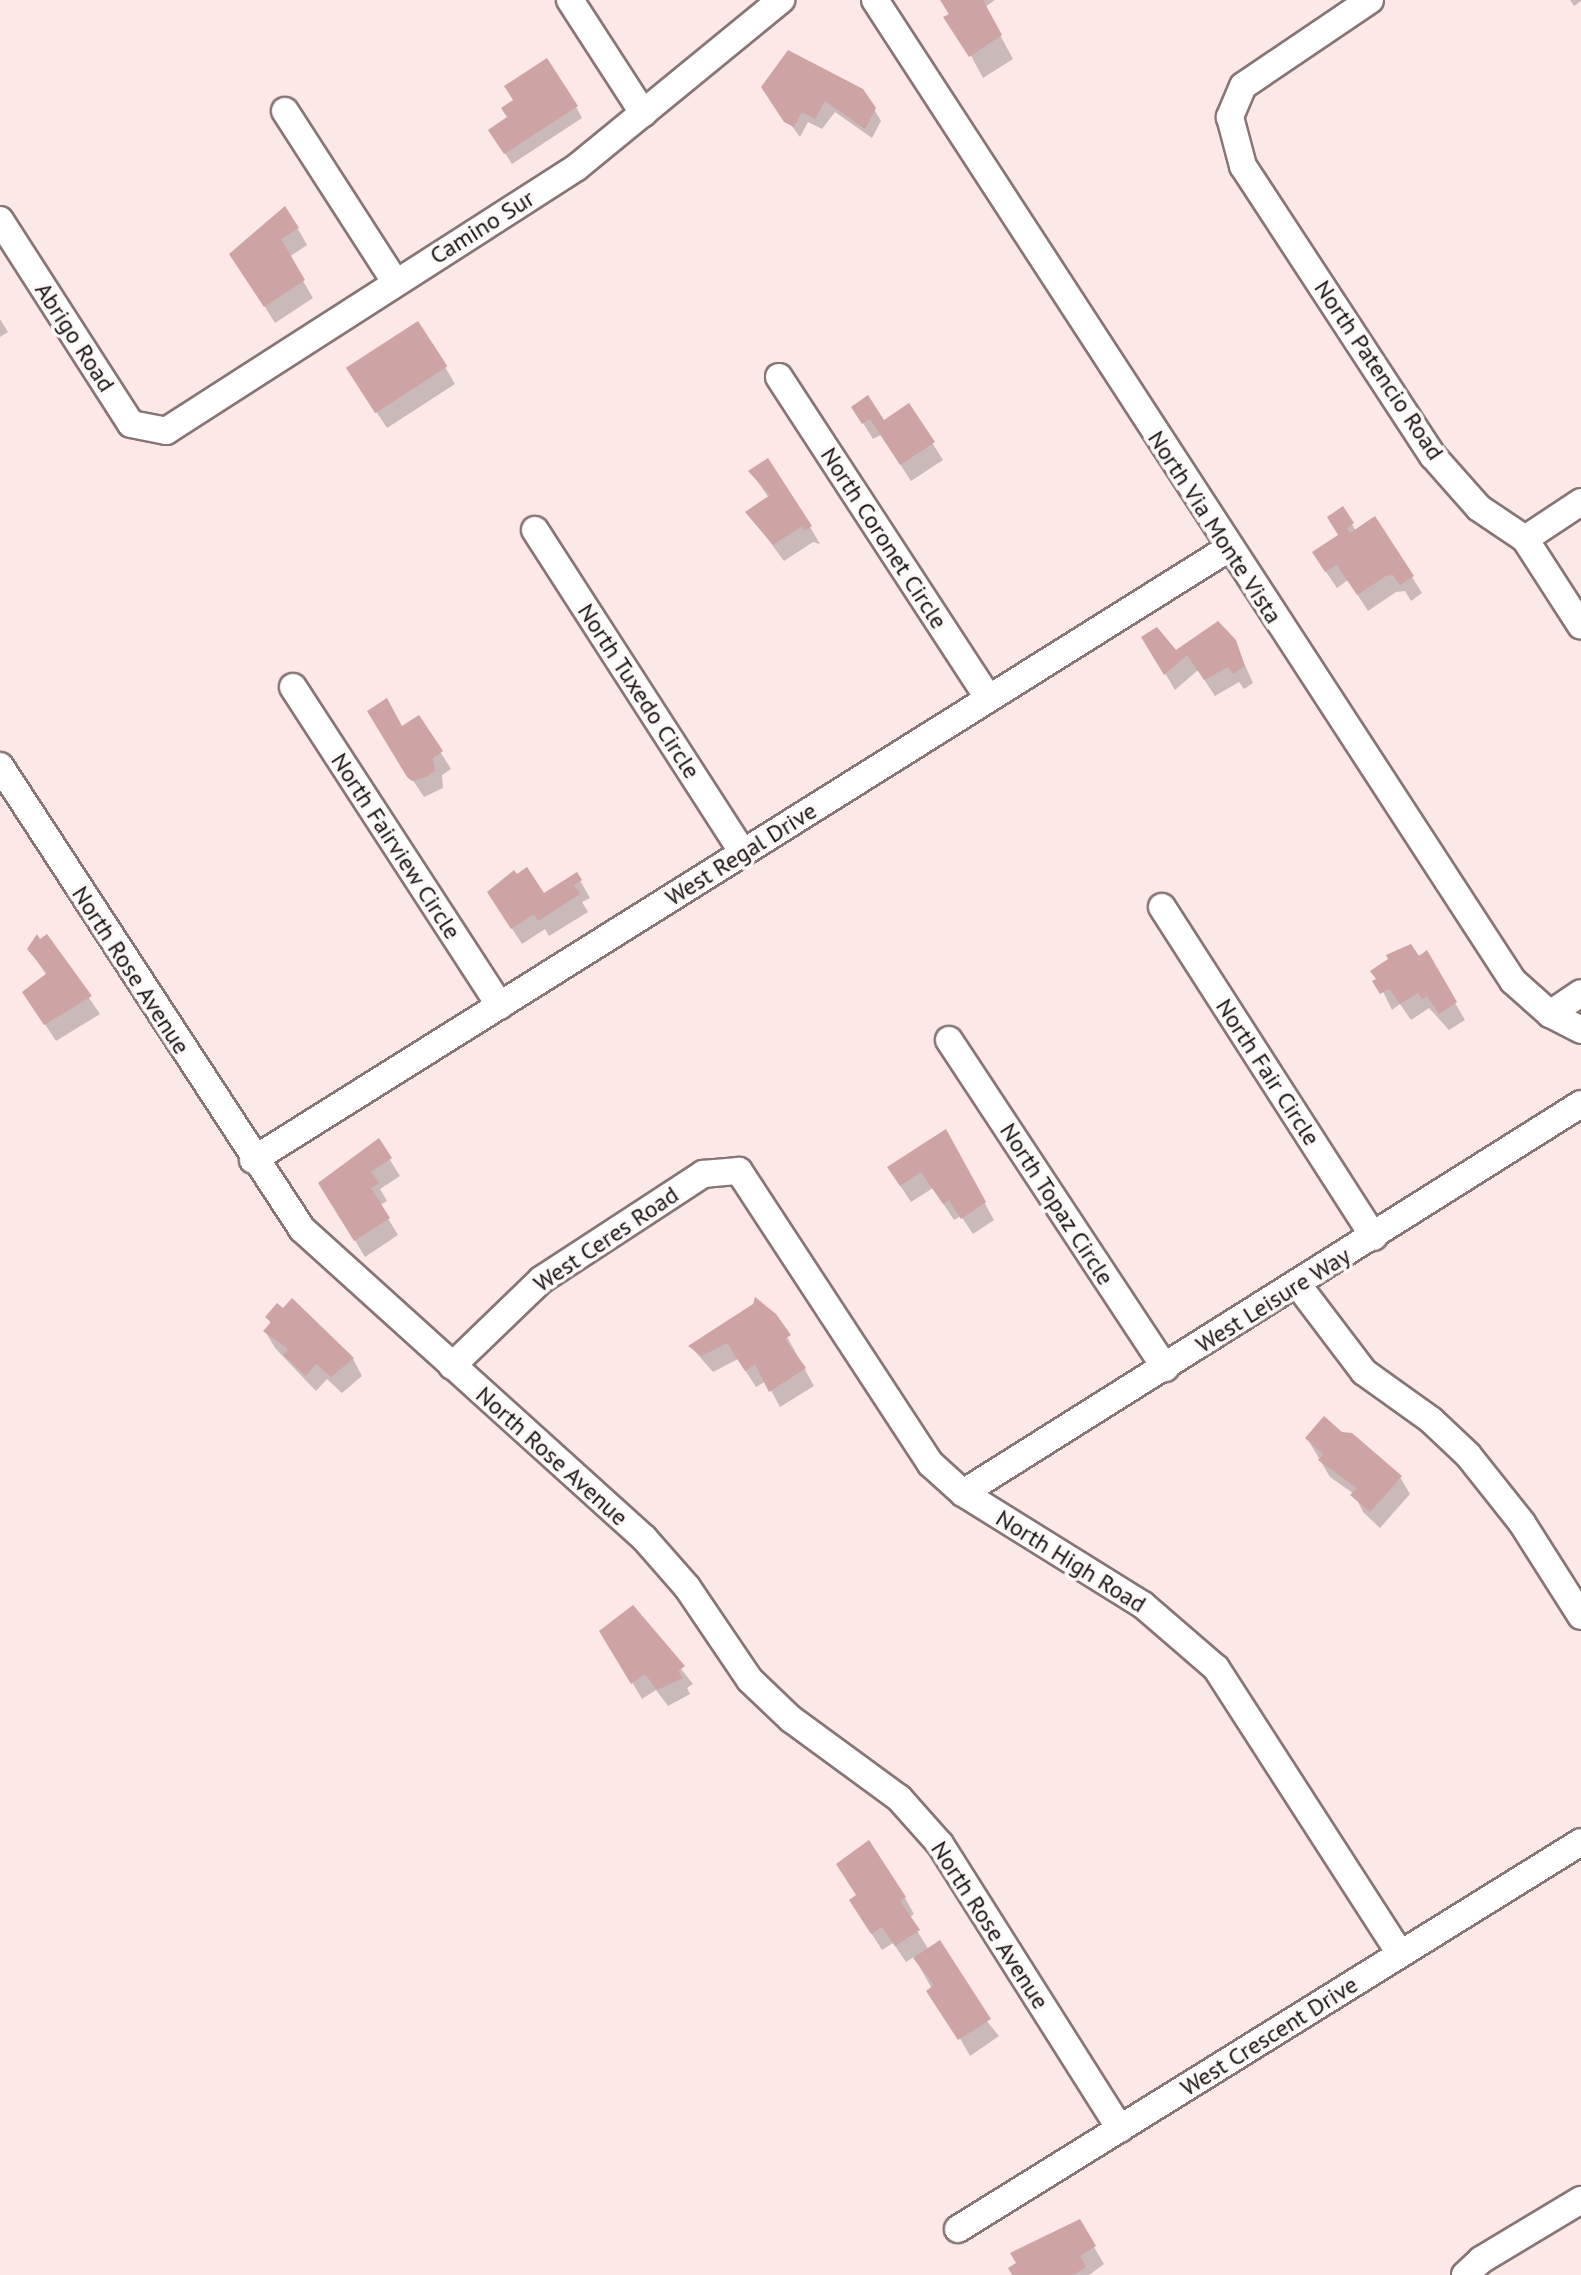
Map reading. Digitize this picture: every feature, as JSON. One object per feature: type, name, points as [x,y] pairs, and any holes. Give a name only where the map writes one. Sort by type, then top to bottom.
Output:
[{"type":"street","points":[[570,0],[643,113]]},
{"type":"street","name":"Camino Sur","points":[[166,431],[577,167],[781,0]]},
{"type":"street","name":"North Via Monte Vista","points":[[875,0],[1513,981],[1550,1014],[1581,1030]]},
{"type":"street","name":"North Patencio Road","points":[[1370,0],[1243,86],[1230,117],[1243,166],[1433,456],[1479,508],[1525,539],[1581,626]]},
{"type":"street","points":[[285,111],[395,282]]},
{"type":"street","name":"Abrigo Road","points":[[0,220],[131,424],[166,431]]},
{"type":"street","name":"North Coronet Circle","points":[[779,377],[989,699]]},
{"type":"street","points":[[1525,539],[1581,502]]},
{"type":"street","name":"North Tuxedo Circle","points":[[535,530],[743,853]]},
{"type":"street","name":"West Regal Drive","points":[[253,1160],[1229,548]]},
{"type":"street","name":"North Fairview Circle","points":[[293,687],[500,1006]]},
{"type":"street","name":"North Rose Avenue","points":[[0,766],[253,1160],[302,1229],[336,1264],[644,1538],[687,1587],[750,1680],[791,1719],[899,1798],[940,1844],[1120,2129]]},
{"type":"street","name":"North Fair Circle","points":[[1162,907],[1374,1237]]},
{"type":"street","points":[[1550,1014],[1581,993]]},
{"type":"street","name":"North Topaz Circle","points":[[949,1040],[1165,1368]]},
{"type":"street","name":"West Leisure Way","points":[[963,1493],[1298,1285],[1581,1104]]},
{"type":"street","name":"West Ceres Road","points":[[452,1366],[541,1280],[703,1174],[739,1171]]},
{"type":"street","name":"North High Road","points":[[739,1171],[931,1464],[963,1493],[1143,1605],[1216,1668],[1400,1954]]},
{"type":"street","points":[[1298,1285],[1364,1372],[1431,1420],[1468,1455],[1522,1523],[1581,1616]]},
{"type":"street","name":"West Crescent Drive","points":[[958,2229],[1581,1842]]},
{"type":"street","points":[[1465,2275],[1481,2260],[1581,2200]]},
{"type":"building","points":[[940,0],[983,0],[1002,35],[969,57],[943,17],[949,14]]},
{"type":"building","points":[[788,50],[863,89],[876,108],[865,129],[825,101],[815,119],[802,112],[794,127],[784,122],[761,87]]},
{"type":"building","points":[[547,58],[578,106],[504,154],[488,130],[507,117],[501,108],[513,100],[504,86]]},
{"type":"building","points":[[285,206],[299,228],[281,239],[305,280],[264,307],[229,254]]},
{"type":"building","points":[[418,321],[447,366],[375,413],[346,368]]},
{"type":"building","points":[[868,395],[884,420],[909,403],[935,442],[900,465],[870,419],[862,424],[851,407]]},
{"type":"building","points":[[768,458],[812,526],[804,531],[802,526],[773,545],[745,512],[770,495],[748,471]]},
{"type":"building","points":[[1343,506],[1354,523],[1347,528],[1350,533],[1375,516],[1414,576],[1400,585],[1393,575],[1386,576],[1357,595],[1337,565],[1325,572],[1312,552],[1338,535],[1327,517]]},
{"type":"building","points":[[1218,621],[1236,640],[1245,666],[1233,674],[1228,667],[1204,680],[1187,655],[1164,675],[1141,637],[1157,627],[1176,650]]},
{"type":"building","points":[[387,698],[402,726],[419,715],[443,751],[433,758],[435,771],[426,777],[412,781],[407,777],[367,711]]},
{"type":"building","points":[[527,867],[544,893],[577,872],[582,880],[574,885],[580,894],[538,921],[534,914],[511,929],[487,892],[514,870],[517,874]]},
{"type":"building","points":[[37,934],[40,939],[47,934],[92,996],[44,1025],[22,992],[47,973],[27,949]]},
{"type":"building","points":[[1411,944],[1419,956],[1427,950],[1457,1002],[1439,1014],[1427,996],[1422,999],[1418,993],[1400,1004],[1389,989],[1380,994],[1372,981],[1376,979],[1370,971],[1388,959],[1386,955]]},
{"type":"building","points":[[946,1129],[986,1202],[961,1219],[949,1200],[943,1204],[921,1172],[900,1186],[887,1167]]},
{"type":"building","points":[[379,1138],[392,1158],[371,1172],[379,1183],[371,1188],[390,1218],[354,1241],[318,1183]]},
{"type":"building","points":[[755,1297],[776,1314],[791,1335],[785,1339],[806,1368],[769,1392],[755,1364],[745,1371],[727,1343],[702,1356],[688,1346],[753,1304]]},
{"type":"building","points":[[292,1298],[354,1358],[331,1377],[316,1364],[306,1376],[283,1355],[288,1349],[263,1331],[271,1322],[265,1317],[277,1303],[283,1308]]},
{"type":"building","points":[[1324,1416],[1342,1432],[1352,1433],[1402,1476],[1370,1512],[1350,1495],[1357,1488],[1318,1460],[1323,1454],[1305,1438]]},
{"type":"building","points":[[633,1605],[685,1666],[678,1671],[683,1678],[657,1690],[645,1674],[631,1684],[599,1631]]},
{"type":"building","points":[[869,1840],[906,1897],[900,1901],[920,1930],[895,1946],[882,1927],[871,1934],[849,1900],[856,1895],[836,1864]]},
{"type":"building","points":[[940,1940],[991,2019],[958,2040],[926,1991],[934,1985],[913,1958]]},
{"type":"building","points":[[1080,2219],[1096,2246],[1080,2256],[1086,2267],[1073,2275],[1012,2275],[1008,2268],[1016,2263],[1010,2253]]}]
